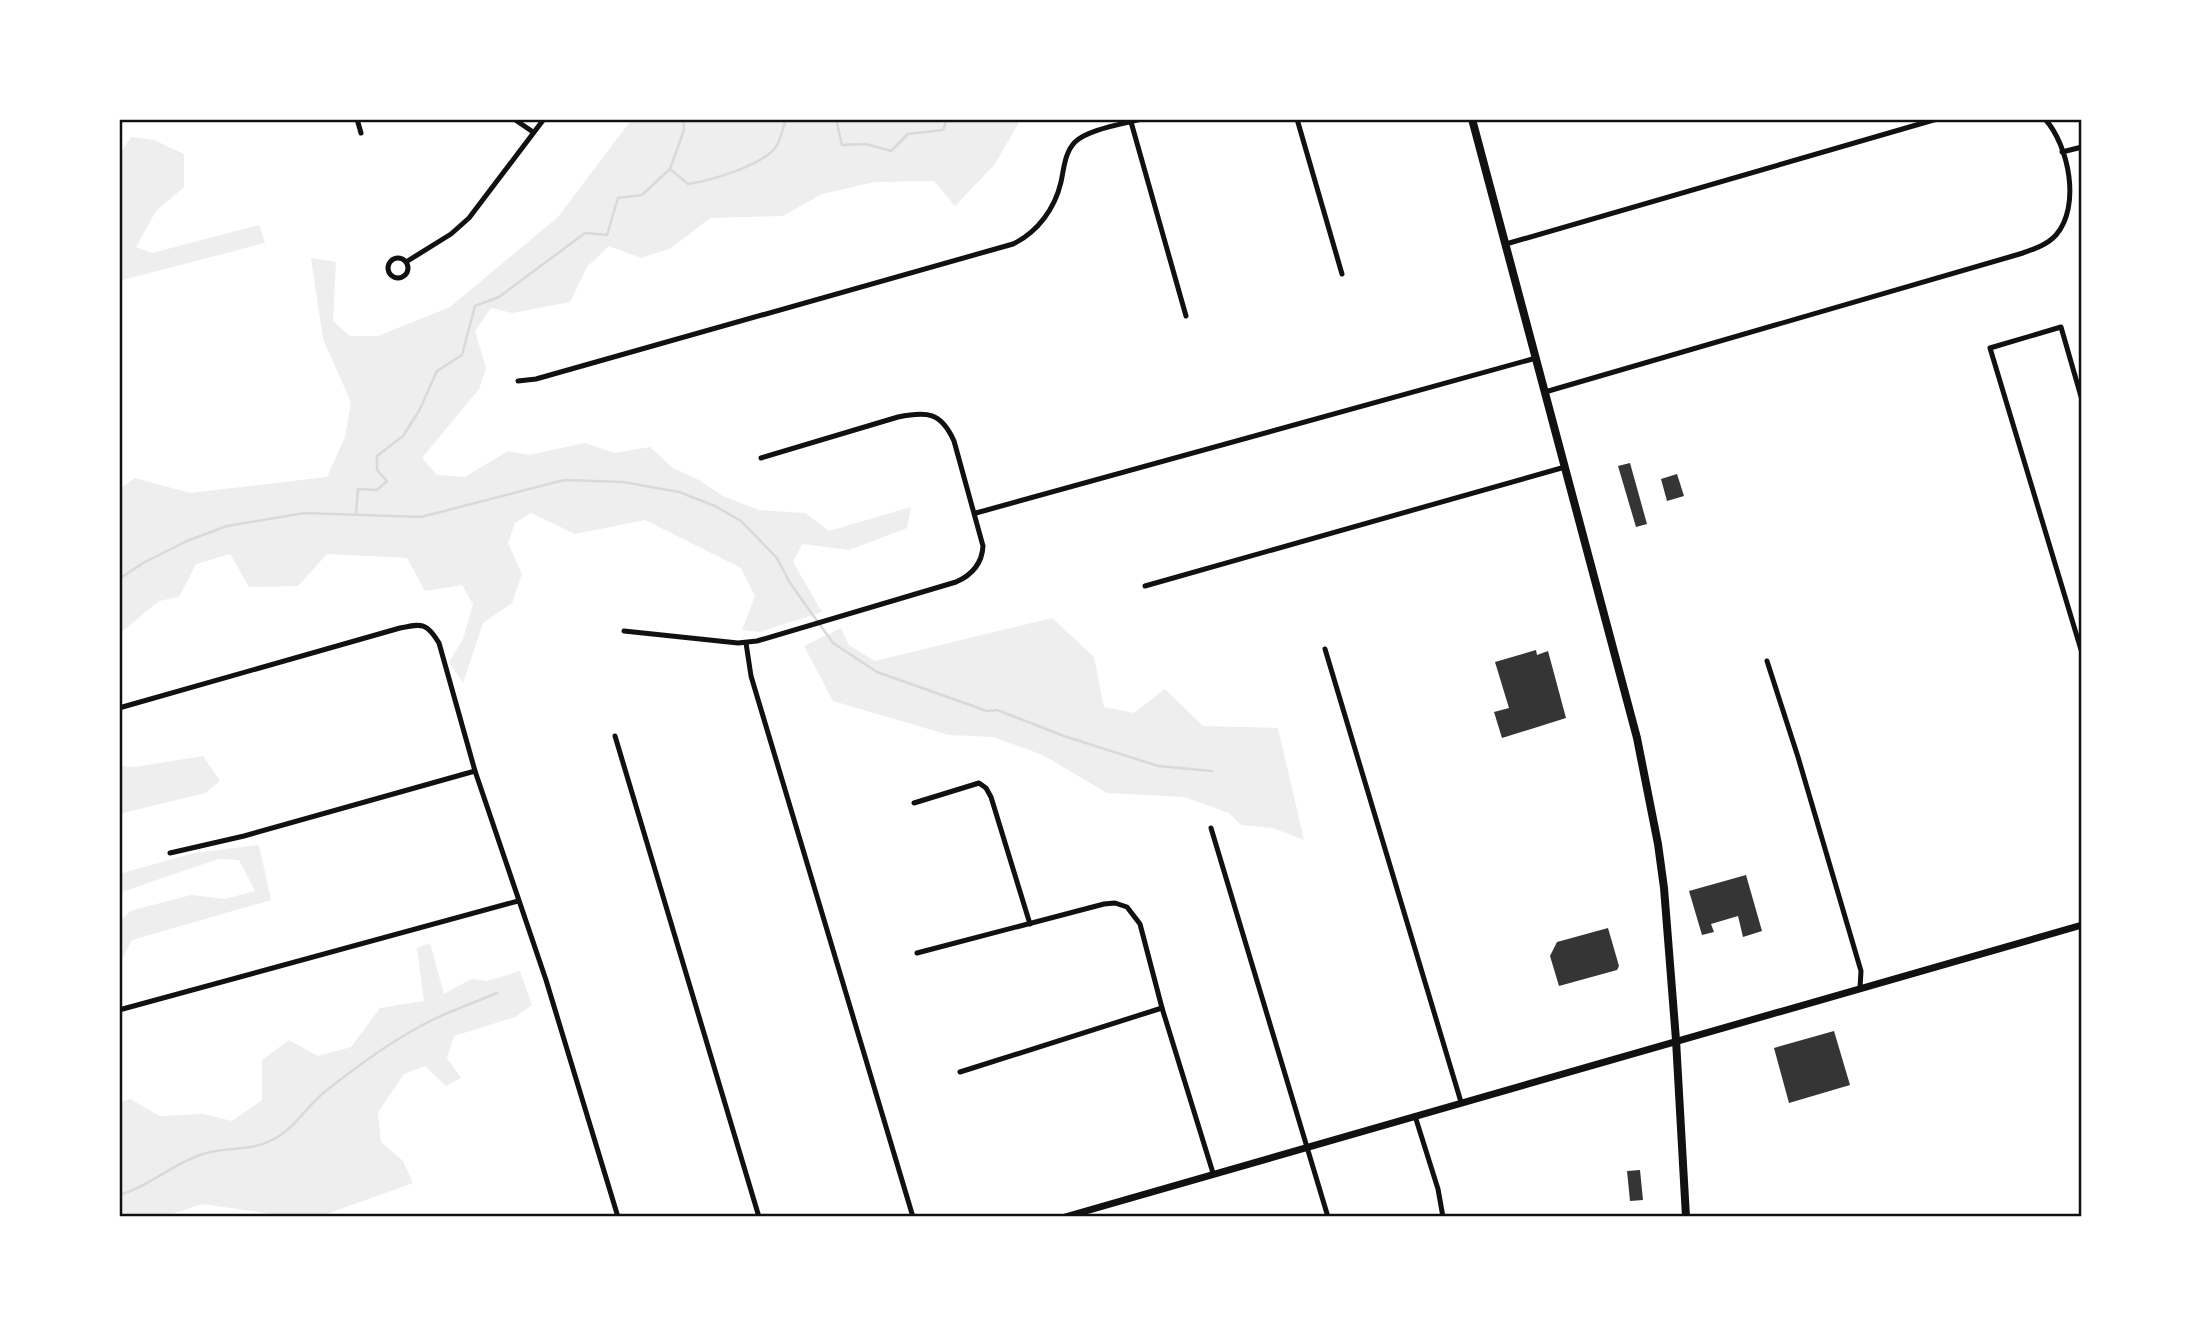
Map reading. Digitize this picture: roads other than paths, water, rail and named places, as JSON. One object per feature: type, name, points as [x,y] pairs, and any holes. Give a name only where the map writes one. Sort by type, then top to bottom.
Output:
[{"type":"main road","points":[[1472,119],[1648,788],[1664,888],[1686,1217]]},
{"type":"street","points":[[357,119],[361,133]]},
{"type":"street","points":[[514,119],[533,132]]},
{"type":"street","points":[[406,262],[451,234],[469,218],[544,119]]},
{"type":"street","points":[[518,381],[536,379],[1013,244],[1031,233],[1052,207],[1068,153],[1076,141],[1089,134],[1141,119]]},
{"type":"street","points":[[1297,119],[1342,274]]},
{"type":"street","points":[[1506,244],[1937,119]]},
{"type":"street","points":[[1545,392],[2023,253],[2045,244],[2057,234],[2067,215],[2071,198],[2062,152],[2053,128],[2045,119]]},
{"type":"street","points":[[1132,122],[1185,316]]},
{"type":"street","points":[[2062,152],[2082,147]]},
{"type":"street","points":[[2082,400],[2061,327],[1990,348],[2082,653]]},
{"type":"street","points":[[976,513],[1536,358]]},
{"type":"street","points":[[624,631],[746,643],[956,582],[969,576],[981,559],[983,545],[976,513],[954,441],[942,421],[929,414],[898,417],[761,458]]},
{"type":"street","points":[[1145,586],[1565,467]]},
{"type":"street","points":[[119,708],[400,628],[418,624],[433,634],[439,643],[475,771],[546,980],[618,1217]]},
{"type":"street","points":[[746,643],[751,676],[912,1217]]},
{"type":"street","points":[[1325,649],[1461,1102]]},
{"type":"street","points":[[1767,661],[1861,971],[1860,988]]},
{"type":"street","points":[[615,736],[758,1217]]},
{"type":"street","points":[[170,852],[244,835],[475,771]]},
{"type":"street","points":[[914,803],[978,783],[983,784],[991,797],[1030,924]]},
{"type":"street","points":[[1211,828],[1328,1217]]},
{"type":"street","points":[[119,1010],[518,901]]},
{"type":"street","points":[[916,953],[1104,904],[1127,907],[1140,924],[1162,1007],[1213,1173]]},
{"type":"street","points":[[1065,1217],[1088,1214],[1213,1173],[2082,925]]},
{"type":"street","points":[[960,1072],[1162,1007]]},
{"type":"street","points":[[1415,1115],[1438,1189],[1443,1217]]},
{"type":"waterway","points":[[356,514],[358,489],[377,490],[387,481],[377,470],[377,456],[403,436],[419,411],[437,371],[462,355],[475,306],[499,297],[585,233],[607,235],[618,198],[642,195],[670,169],[684,130],[683,119]]},
{"type":"waterway","points":[[670,169],[688,184],[722,176],[750,165],[777,145],[786,119]]},
{"type":"waterway","points":[[836,119],[842,145],[866,144],[891,151],[908,134],[943,130],[947,119]]},
{"type":"waterway","points":[[119,579],[143,563],[187,541],[227,526],[304,513],[421,517],[564,480],[623,482],[679,492],[715,506],[741,521],[777,558],[790,583],[833,643],[877,672],[1158,766],[1212,771]]},
{"type":"waterway","points":[[119,1195],[140,1187],[200,1155],[255,1146],[272,1140],[287,1130],[327,1090],[383,1049],[438,1017],[497,993]]}]
